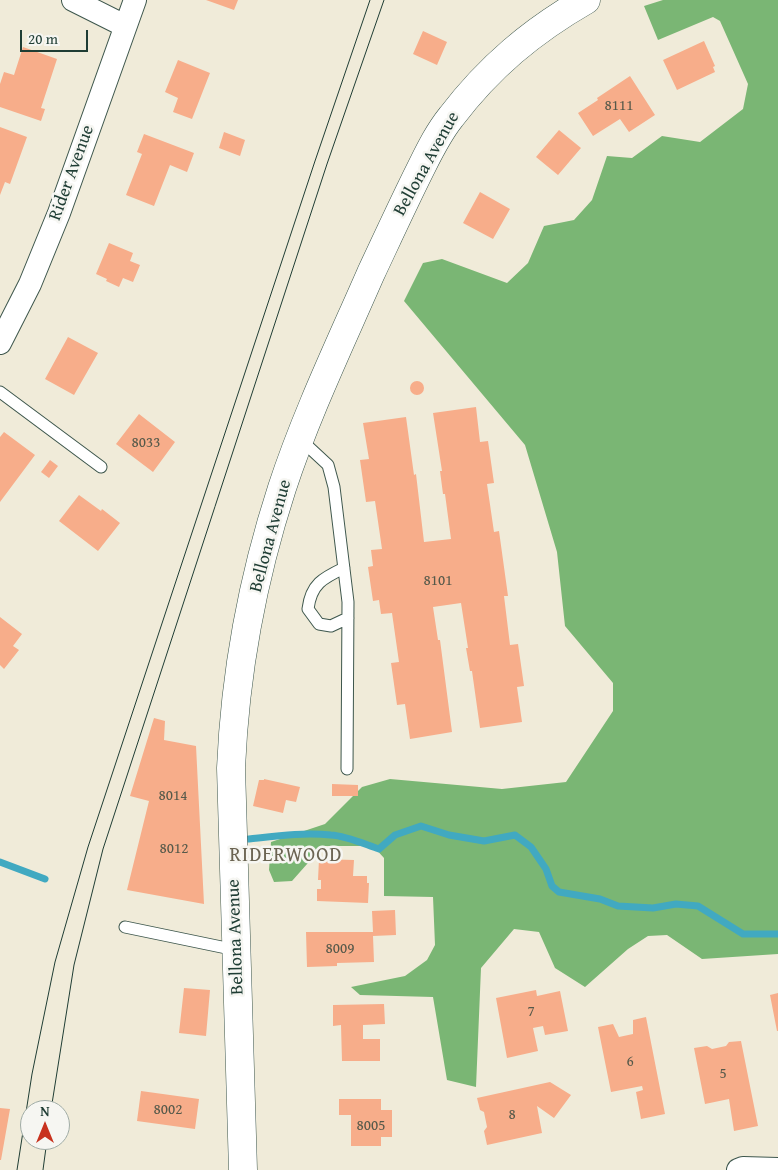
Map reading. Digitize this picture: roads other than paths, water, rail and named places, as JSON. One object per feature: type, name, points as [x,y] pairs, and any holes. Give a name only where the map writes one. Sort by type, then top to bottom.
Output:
[{"type":"street","points":[[73,0],[125,26]]},
{"type":"street","name":"Rider Avenue","points":[[0,343],[30,284],[59,213],[135,0]]},
{"type":"street","name":"Bellona Avenue","points":[[243,1170],[231,768],[240,673],[252,607],[265,548],[282,489],[324,378],[400,209],[427,155],[449,118],[485,76],[522,42],[553,19],[586,0]]},
{"type":"street","points":[[738,1170],[743,1168],[778,1169]]},
{"type":"lane","points":[[0,392],[100,467]]},
{"type":"lane","points":[[300,439],[328,464],[334,487],[348,602],[347,769]]},
{"type":"lane","points":[[344,568],[324,578],[310,596],[308,609],[319,624],[331,626],[348,618]]},
{"type":"lane","points":[[125,927],[236,950]]},
{"type":"waterway","points":[[249,839],[321,834],[355,840],[379,849],[395,835],[421,826],[449,835],[484,841],[515,835],[531,847],[546,869],[552,886],[559,892],[600,899],[618,906],[653,908],[676,904],[698,906],[743,934],[778,934]]},
{"type":"waterway","points":[[0,862],[45,879]]},
{"type":"tram line","points":[[17,1170],[32,1074],[55,962],[88,847],[370,0]]},
{"type":"tram line","points":[[53,1100],[74,965],[103,849],[327,164],[384,0]]},
{"type":"tram line","points":[[43,1170],[46,1150]]},
{"type":"district","name":"RIDERWOOD","points":[[286,856]]}]
